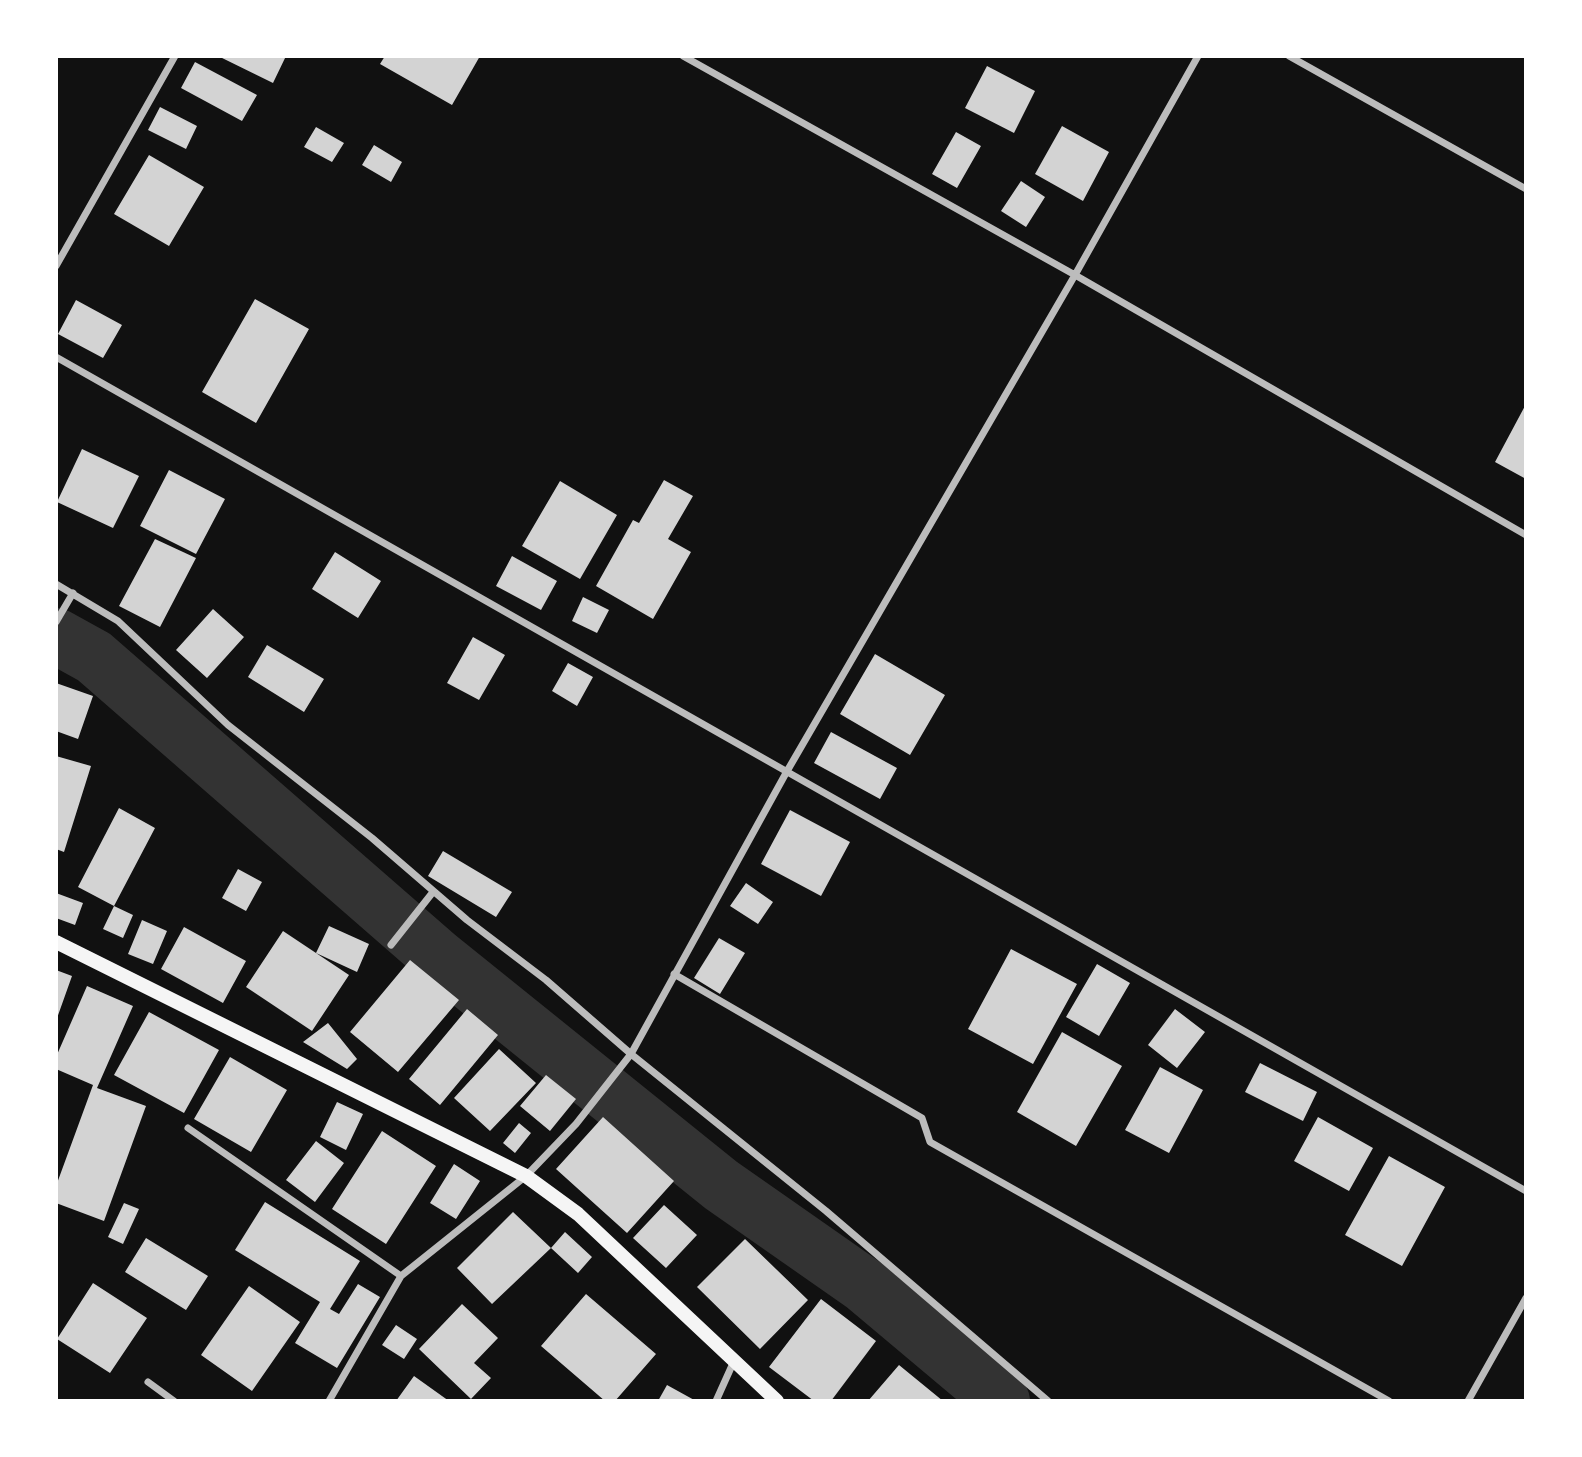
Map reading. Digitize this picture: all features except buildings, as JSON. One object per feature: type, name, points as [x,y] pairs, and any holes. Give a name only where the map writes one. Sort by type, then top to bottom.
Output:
[{"type":"main road","points":[[56,942],[526,1176],[578,1214],[777,1401]]},
{"type":"street","points":[[56,266],[175,56]]},
{"type":"street","points":[[683,56],[1074,275],[1526,536]]},
{"type":"street","points":[[329,1401],[401,1276],[526,1176],[576,1124],[631,1054],[786,773],[1198,56]]},
{"type":"street","points":[[1289,56],[1526,189]]},
{"type":"street","points":[[56,357],[1526,1191]]},
{"type":"street","points":[[56,584],[117,621],[228,725],[546,980],[631,1054],[826,1211],[1048,1401]]},
{"type":"street","points":[[56,622],[73,593]]},
{"type":"street","points":[[391,945],[433,892]]},
{"type":"street","points":[[674,974],[922,1118],[930,1142],[1389,1401]]},
{"type":"street","points":[[188,1128],[401,1276]]},
{"type":"street","points":[[1468,1401],[1526,1298]]},
{"type":"street","points":[[716,1401],[734,1360]]},
{"type":"street","points":[[148,1382],[174,1401]]},
{"type":"waterway","points":[[56,636],[94,657],[438,957],[721,1185],[864,1285],[1002,1401]]}]
